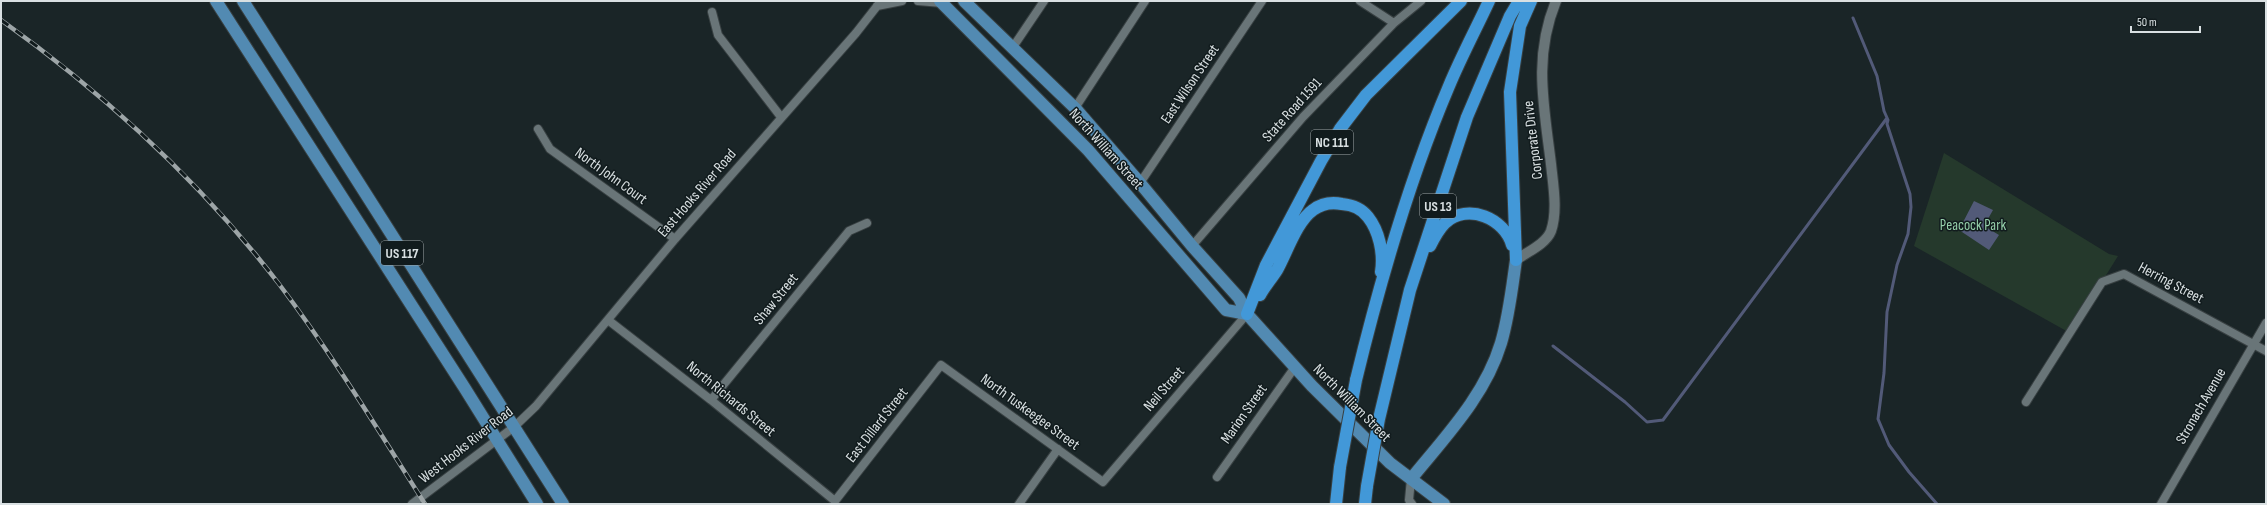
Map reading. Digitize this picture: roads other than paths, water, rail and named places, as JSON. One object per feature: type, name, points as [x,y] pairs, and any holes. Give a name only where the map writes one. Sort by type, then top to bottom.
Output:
[{"type":"highway","name":"NC 111","points":[[1247,314],[1266,265],[1321,160],[1340,129],[1366,95],[1461,1]]},
{"type":"highway","name":"US 13","points":[[1336,504],[1340,467],[1356,380],[1373,309],[1420,162],[1449,86],[1489,1]]},
{"type":"highway","name":"US 13","points":[[1365,504],[1380,419],[1410,290],[1467,118],[1510,16],[1519,1]]},
{"type":"highway","points":[[1516,260],[1510,92],[1520,26],[1531,1]]},
{"type":"highway","points":[[1247,314],[1277,270],[1304,219],[1313,210],[1323,204],[1336,203],[1362,209],[1375,227],[1380,244],[1381,269],[1373,309]]},
{"type":"highway","points":[[1410,290],[1438,232],[1446,222],[1467,214],[1492,218],[1503,226],[1510,236],[1516,260]]},
{"type":"main road","name":"US 117","points":[[216,1],[456,374],[537,504]]},
{"type":"main road","name":"US 117","points":[[243,1],[563,504]]},
{"type":"main road","name":"North William Street","points":[[964,1],[1075,108],[1192,246],[1239,298],[1247,314],[1295,367],[1390,463],[1444,504]]},
{"type":"main road","name":"North William Street","points":[[941,2],[1088,150],[1226,310],[1247,314]]},
{"type":"main road","points":[[1411,479],[1458,422],[1476,396],[1491,368],[1501,344],[1510,306],[1516,260]]},
{"type":"street","points":[[879,4],[902,1]]},
{"type":"street","points":[[918,1],[941,2]]},
{"type":"street","points":[[1013,47],[1044,1]]},
{"type":"street","points":[[1075,108],[1145,1]]},
{"type":"street","name":"East Wilson Street","points":[[1140,183],[1262,1]]},
{"type":"street","points":[[1360,1],[1394,23]]},
{"type":"street","name":"State Road 1591","points":[[1192,246],[1303,117],[1394,23],[1421,1]]},
{"type":"street","name":"Corporate Drive","points":[[1516,260],[1544,241],[1550,232],[1554,219],[1553,180],[1541,80],[1545,35],[1556,1]]},
{"type":"street","name":"East Hooks River Road","points":[[536,406],[675,239],[879,4]]},
{"type":"street","points":[[712,12],[718,35],[781,117]]},
{"type":"street","name":"North John Court","points":[[538,129],[550,149],[675,239]]},
{"type":"street","name":"Shaw Street","points":[[711,400],[849,231],[867,223]]},
{"type":"street","name":"Herring Street","points":[[2026,402],[2102,282],[2124,274],[2266,351]]},
{"type":"street","name":"Neil Street","points":[[1103,482],[1247,314]]},
{"type":"street","name":"North Richards Street","points":[[608,320],[711,400],[835,501]]},
{"type":"street","name":"Stronach Avenue","points":[[2161,504],[2266,323]]},
{"type":"street","name":"North Tuskeegee Street","points":[[941,365],[1103,482]]},
{"type":"street","name":"East Dillard Street","points":[[835,501],[941,365]]},
{"type":"street","name":"Marion Street","points":[[1217,477],[1295,367]]},
{"type":"street","name":"West Hooks River Road","points":[[412,504],[514,427],[536,406]]},
{"type":"street","points":[[1019,504],[1058,449]]},
{"type":"street","points":[[1411,479],[1409,500],[1412,504]]},
{"type":"water","points":[[1974,201],[1993,210],[1984,226],[1999,235],[1989,250],[1959,230]]},
{"type":"waterway","points":[[1853,18],[1877,76],[1884,111],[1888,120],[1887,124],[1910,194],[1911,207],[1908,234],[1897,265],[1887,312],[1884,373],[1878,419],[1889,445],[1909,472],[1937,504]]},
{"type":"waterway","points":[[1553,346],[1625,402],[1647,422],[1663,420],[1887,118]]},
{"type":"railway","points":[[1,20],[78,78],[114,109],[184,175],[249,246],[279,284],[318,338],[425,504]]},
{"type":"park label","name":"Peacock Park","points":[[1973,225]]}]
